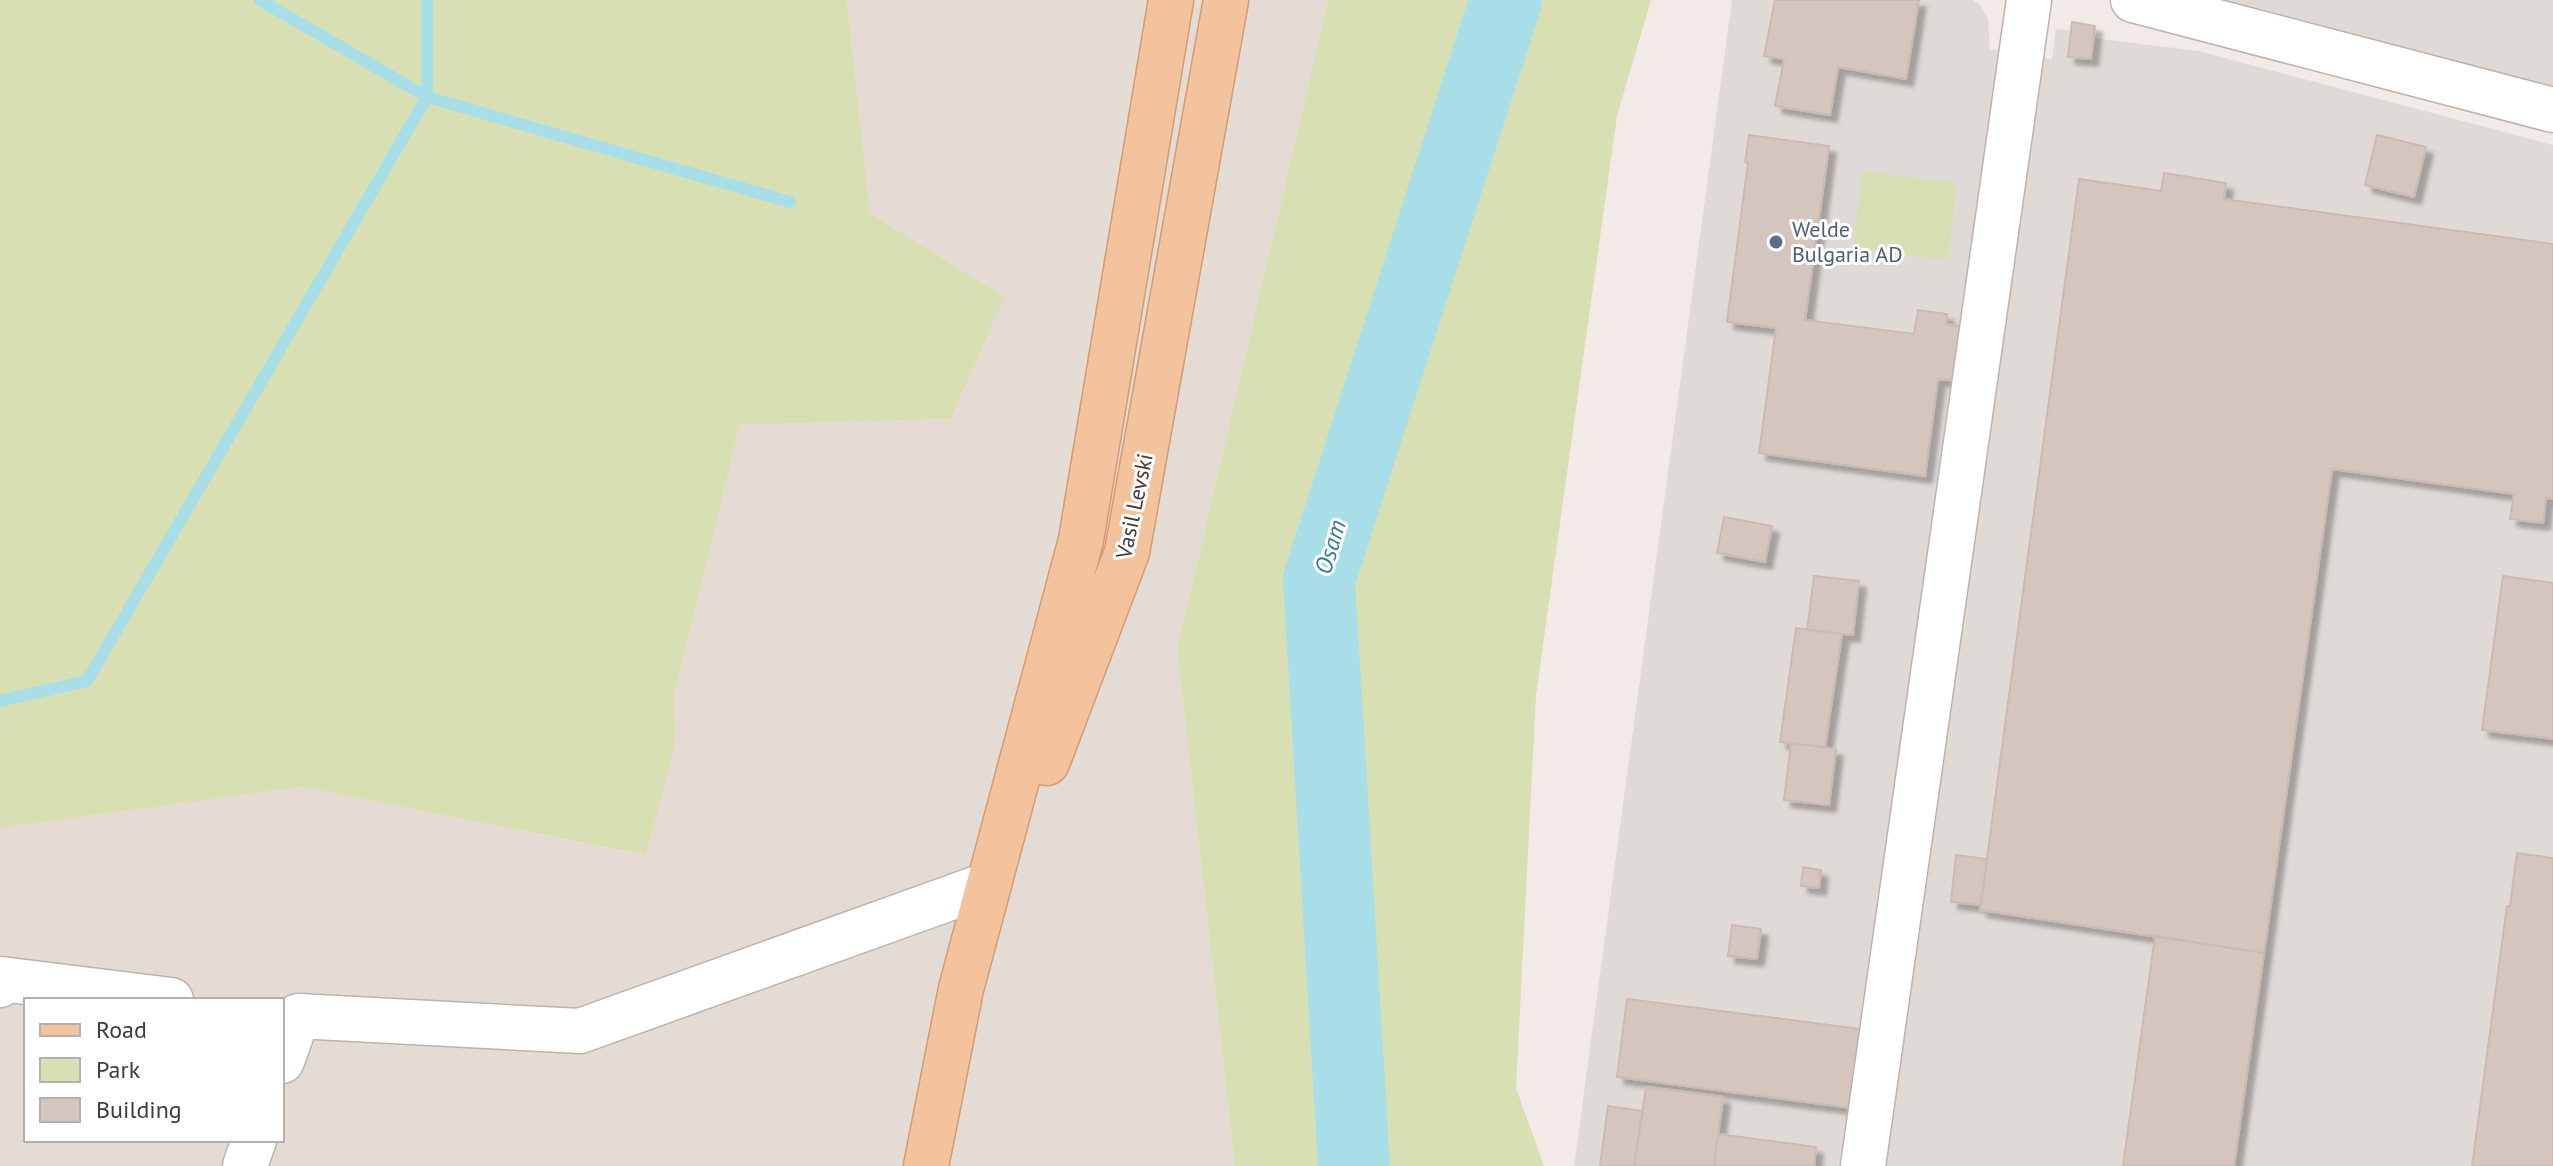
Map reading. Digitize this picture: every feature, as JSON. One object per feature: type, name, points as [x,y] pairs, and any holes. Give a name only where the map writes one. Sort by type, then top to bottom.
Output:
[{"type":"main road","name":"Vasil Levski","points":[[926,1166],[961,989],[1081,540],[1171,0]]},
{"type":"main road","name":"Vasil Levski","points":[[961,989],[1127,552],[1226,0]]},
{"type":"street","points":[[1863,1166],[2029,0]]},
{"type":"street","points":[[2133,0],[2553,110]]},
{"type":"street","points":[[284,1050],[290,1015],[580,1031],[989,884]]},
{"type":"street","points":[[0,985],[1,979],[155,998]]},
{"type":"street","points":[[245,1166],[253,1142]]},
{"type":"shaded area","points":[[847,0],[1328,0],[1177,649],[1235,1166],[0,1166],[0,828],[301,787],[645,855],[676,740],[673,700],[740,425],[951,419],[1005,297],[870,213]]},
{"type":"shaded area","name":"Welde Bulgaria AD","points":[[1732,0],[1973,0],[1988,19],[1990,49],[2052,59],[2056,29],[2071,31],[2072,22],[2095,26],[2094,38],[2198,51],[2553,145],[2553,1166],[1574,1166]]},
{"type":"shaded area","points":[[2222,0],[2553,0],[2553,86]]},
{"type":"green space","points":[[0,0],[847,0],[870,213],[1005,297],[951,419],[740,425],[673,700],[676,740],[646,855],[301,787],[0,828]]},
{"type":"green space","points":[[1328,0],[1651,0],[1617,116],[1536,695],[1516,1088],[1544,1166],[1235,1166],[1177,649]]},
{"type":"green space","points":[[1862,171],[1957,183],[1948,260],[1853,249]]},
{"type":"building","points":[[1775,0],[1919,0],[1906,79],[1838,67],[1830,115],[1775,106],[1784,59],[1764,56]]},
{"type":"building","points":[[2072,22],[2095,26],[2091,59],[2068,57]]},
{"type":"building","name":"Welde Bulgaria AD","points":[[1749,135],[1829,146],[1805,320],[1914,334],[1918,310],[1947,314],[1946,324],[1965,327],[1958,381],[1938,379],[1925,476],[1759,453],[1776,328],[1727,322]]},
{"type":"building","points":[[2377,135],[2426,147],[2414,197],[2365,185]]},
{"type":"building","points":[[2164,173],[2226,183],[2224,199],[2553,244],[2553,499],[2546,498],[2543,523],[2510,519],[2514,494],[2332,469],[2264,953],[1980,910],[2079,179],[2161,191]]},
{"type":"building","points":[[1724,517],[1772,526],[1765,562],[1717,553]]},
{"type":"building","points":[[1814,576],[1859,581],[1853,635],[1807,630]]},
{"type":"building","points":[[2503,576],[2553,583],[2553,739],[2482,730]]},
{"type":"building","points":[[1796,628],[1842,634],[1825,747],[1780,742]]},
{"type":"building","points":[[1791,743],[1836,749],[1829,805],[1784,800]]},
{"type":"building","points":[[2517,853],[2553,858],[2553,1166],[2472,1166],[2507,906],[2510,906]]},
{"type":"building","points":[[1956,855],[1987,859],[1981,905],[1951,902]]},
{"type":"building","points":[[1803,867],[1821,870],[1819,888],[1801,886]]},
{"type":"building","points":[[1732,925],[1761,929],[1757,959],[1728,956]]},
{"type":"building","points":[[2155,936],[2264,953],[2234,1166],[2123,1166]]},
{"type":"building","points":[[1627,999],[1861,1029],[1851,1108],[1617,1077]]},
{"type":"building","points":[[1646,1087],[1723,1097],[1714,1166],[1634,1166]]},
{"type":"building","points":[[1608,1106],[1643,1111],[1634,1166],[1600,1166]]},
{"type":"building","points":[[1718,1134],[1816,1147],[1814,1166],[1714,1166]]},
{"type":"waterway","points":[[260,0],[427,97],[427,0]]},
{"type":"waterway","name":"Osam","points":[[1354,1166],[1319,580],[1506,0]]},
{"type":"waterway","points":[[0,701],[87,681],[427,97],[790,202]]},
{"type":"place","name":"Welde Bulgaria AD","points":[[1776,242]]}]
